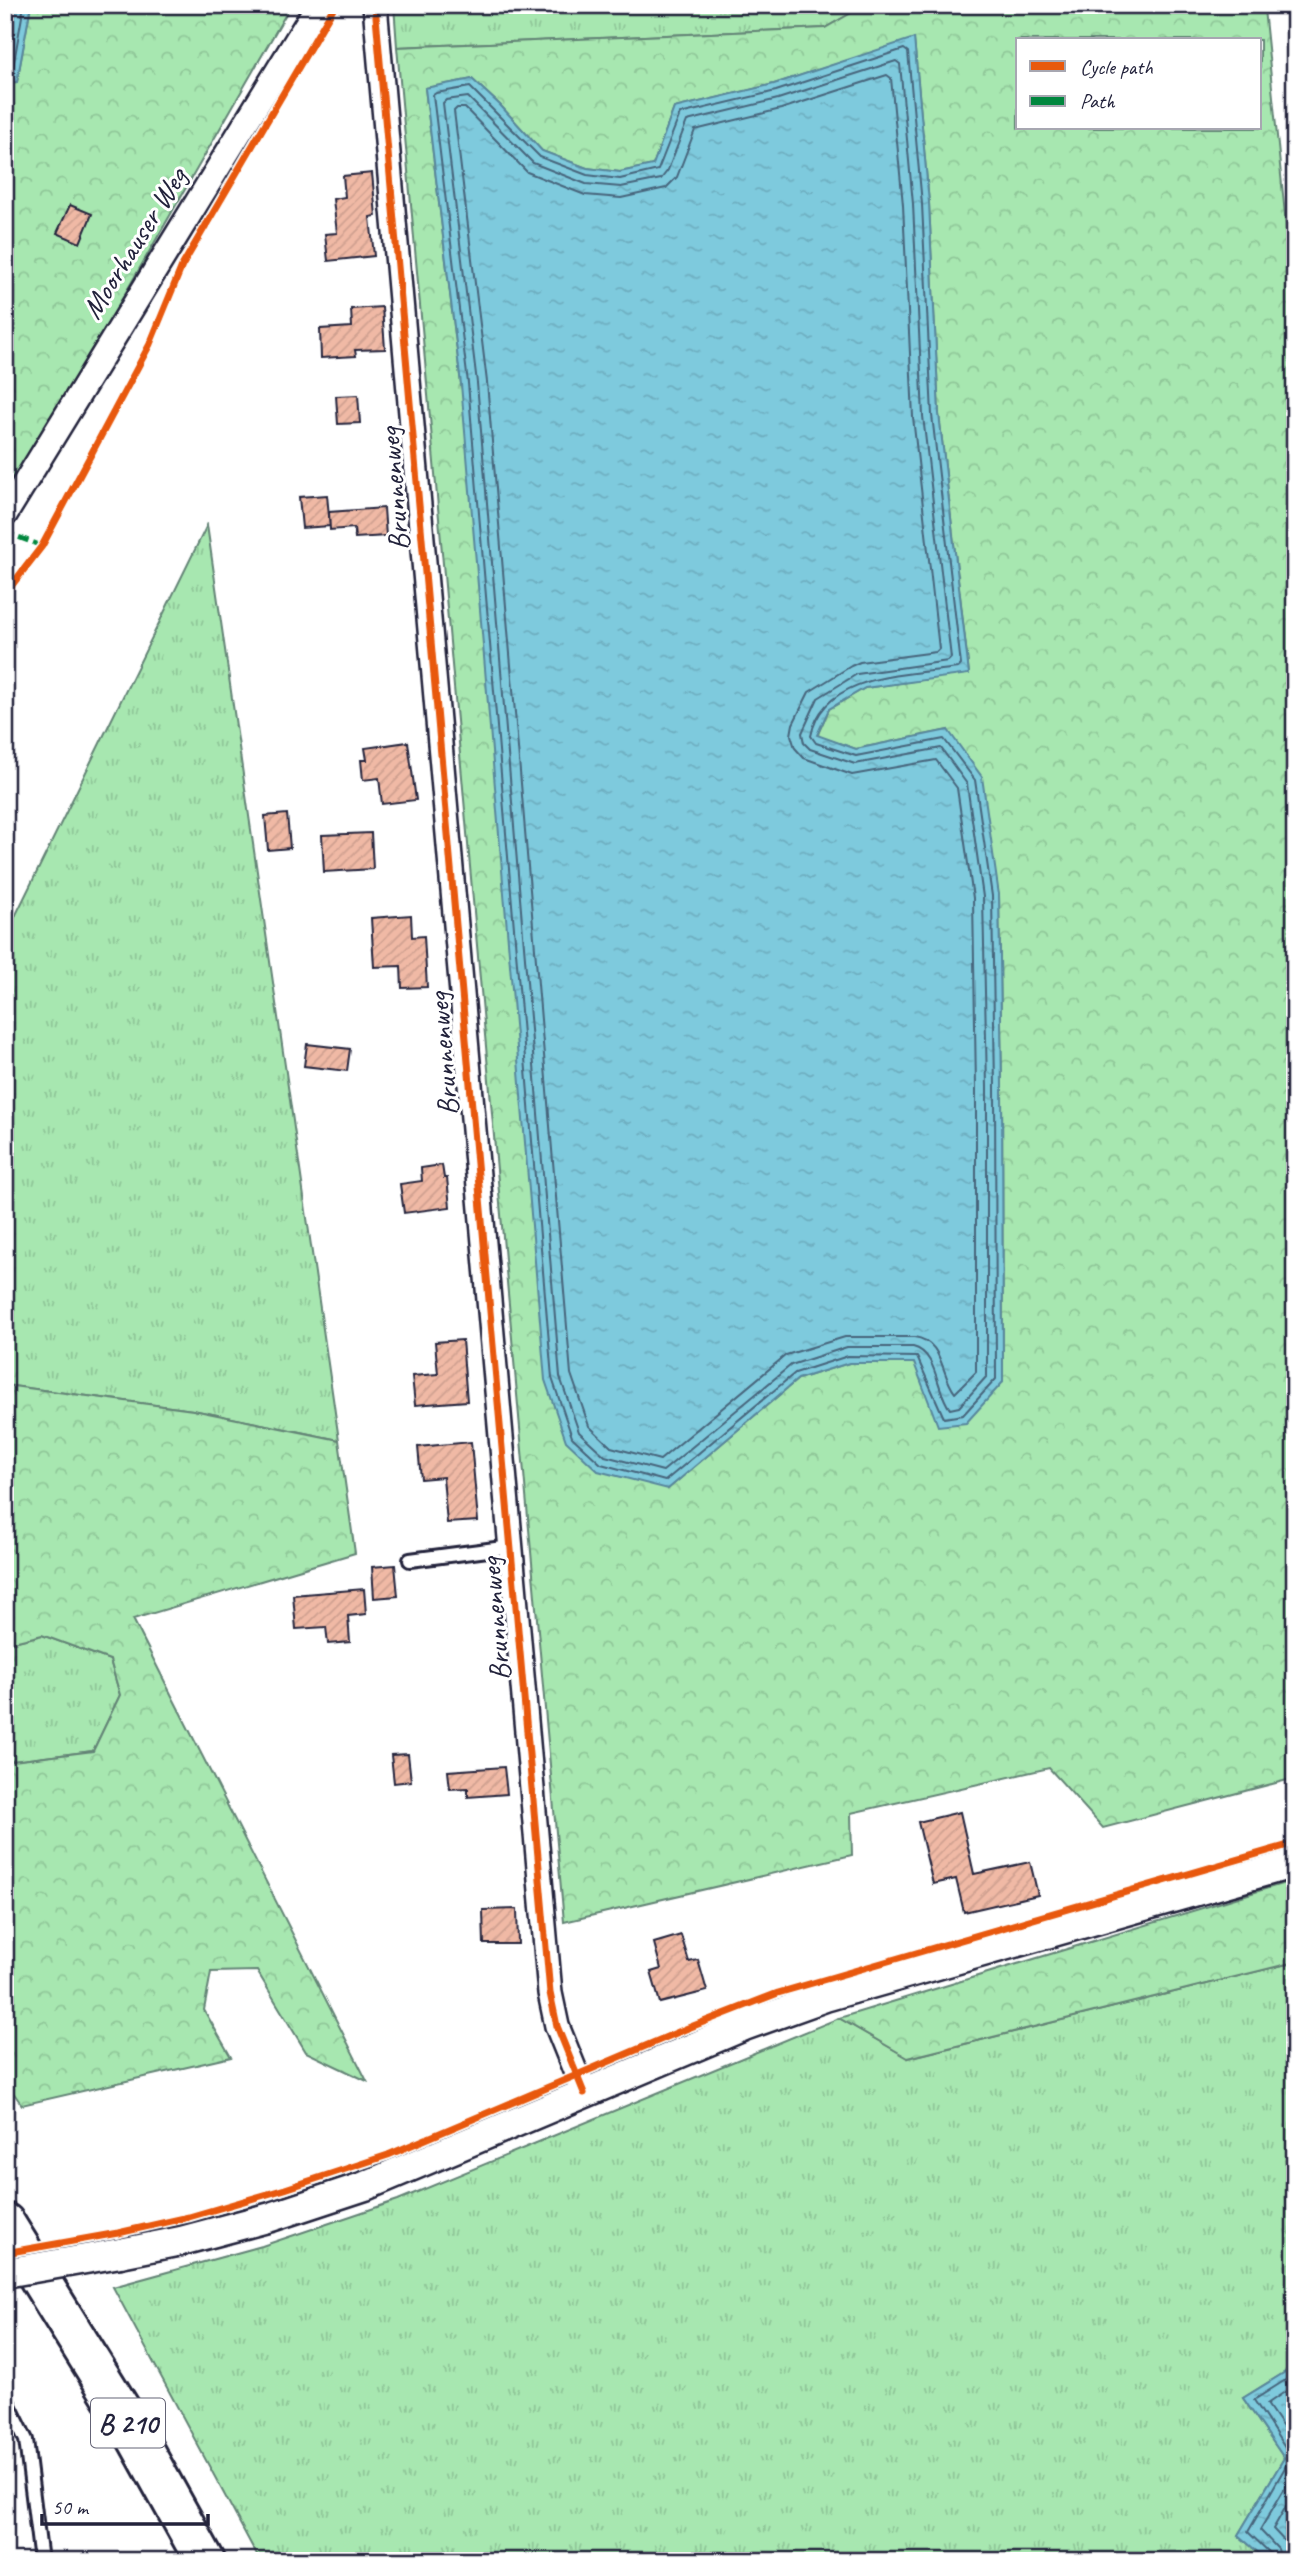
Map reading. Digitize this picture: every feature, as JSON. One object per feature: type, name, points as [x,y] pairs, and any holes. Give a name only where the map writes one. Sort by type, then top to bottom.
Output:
[{"type":"highway","name":"B 210","points":[[5,2223],[124,2415],[205,2561]]},
{"type":"street","name":"Moorhauser Weg","points":[[5,515],[318,5]]},
{"type":"street","name":"Brunnenweg","points":[[375,5],[550,1993],[557,2026],[584,2093]]},
{"type":"street","points":[[5,2273],[181,2241],[271,2217],[365,2186],[744,2026],[825,1997],[1295,1863]]},
{"type":"lane","points":[[410,1560],[511,1547]]},
{"type":"lane","points":[[5,2397],[26,2440],[41,2561]]},
{"type":"green space","points":[[31,5],[291,5],[45,433],[5,489],[5,83],[17,82]]},
{"type":"green space","points":[[394,5],[865,5],[825,28],[397,47]]},
{"type":"green space","points":[[865,5],[1262,5],[1295,312],[1295,1778],[1103,1828],[1049,1768],[851,1813],[852,1855],[564,1922],[397,47],[825,28]],"holes":[[[914,39],[929,203],[939,414],[969,673],[865,688],[829,709],[817,736],[856,749],[948,730],[999,895],[1003,1382],[914,1363],[849,1363],[798,1379],[668,1489],[461,384],[425,88],[472,79],[542,151],[587,168],[620,172],[653,165],[674,108],[774,84]]]},
{"type":"green space","points":[[207,525],[339,1440],[193,1410],[5,1385],[5,937]]},
{"type":"green space","points":[[5,1385],[193,1410],[339,1440],[355,1553],[133,1619],[367,2081],[306,2052],[257,1971],[211,1972],[204,2010],[231,2057],[22,2105],[5,2081],[5,1762],[93,1751],[120,1695],[110,1660],[42,1635],[5,1644]]},
{"type":"green space","points":[[42,1635],[110,1660],[120,1695],[93,1751],[5,1762],[5,1644]]},
{"type":"green space","points":[[1295,1880],[1295,1962],[908,2058],[839,2018]]},
{"type":"green space","points":[[1295,1962],[1295,2366],[1243,2398],[1284,2458],[1238,2535],[1268,2561],[260,2561],[113,2287],[262,2246],[398,2200],[839,2018],[909,2058]]},
{"type":"water","points":[[5,5],[31,5],[17,82],[5,83]]},
{"type":"water","points":[[914,38],[929,203],[939,414],[969,674],[865,688],[829,709],[817,735],[856,749],[948,730],[982,777],[999,895],[1003,1382],[966,1423],[938,1426],[914,1363],[849,1363],[798,1379],[668,1489],[598,1471],[566,1441],[545,1380],[461,384],[425,88],[472,79],[542,151],[587,168],[620,172],[653,165],[674,108],[774,84]]},
{"type":"water","points":[[1295,2366],[1295,2561],[1268,2561],[1238,2535],[1284,2458],[1243,2398]]},
{"type":"building","points":[[372,173],[376,216],[370,217],[374,256],[328,261],[325,234],[337,233],[333,199],[345,197],[343,176]]},
{"type":"building","points":[[70,205],[92,214],[80,243],[57,233]]},
{"type":"building","points":[[382,307],[385,349],[355,350],[356,356],[321,358],[320,329],[352,327],[351,309]]},
{"type":"building","points":[[358,395],[360,423],[338,424],[336,396]]},
{"type":"building","points":[[327,495],[330,526],[302,528],[299,497]]},
{"type":"building","points":[[384,508],[386,536],[355,538],[354,528],[330,530],[329,512]]},
{"type":"building","points":[[408,742],[416,800],[382,804],[379,778],[363,780],[361,760],[367,760],[365,748]]},
{"type":"building","points":[[287,814],[290,848],[268,850],[265,816]]},
{"type":"building","points":[[371,833],[373,869],[324,872],[322,835]]},
{"type":"building","points":[[411,915],[412,937],[424,936],[427,987],[402,988],[401,966],[374,967],[371,918]]},
{"type":"building","points":[[307,1044],[350,1049],[347,1071],[304,1066]]},
{"type":"building","points":[[442,1165],[444,1178],[447,1178],[450,1207],[404,1213],[400,1184],[422,1181],[421,1168]]},
{"type":"building","points":[[462,1340],[467,1401],[415,1405],[412,1376],[438,1374],[435,1342]]},
{"type":"building","points":[[471,1442],[478,1521],[447,1523],[443,1477],[421,1479],[418,1447]]},
{"type":"building","points":[[395,1565],[398,1596],[374,1598],[372,1567]]},
{"type":"building","points":[[364,1589],[366,1614],[348,1616],[350,1642],[328,1644],[326,1627],[296,1629],[293,1595]]},
{"type":"building","points":[[408,1754],[411,1781],[394,1783],[391,1755]]},
{"type":"building","points":[[504,1767],[507,1794],[468,1797],[468,1788],[450,1789],[448,1771]]},
{"type":"building","points":[[960,1812],[974,1874],[1030,1862],[1038,1895],[964,1912],[956,1879],[933,1884],[918,1822]]},
{"type":"building","points":[[517,1909],[518,1944],[484,1944],[483,1910]]},
{"type":"building","points":[[681,1935],[689,1962],[698,1960],[707,1991],[660,2003],[651,1972],[661,1969],[654,1943]]},
{"type":"marked path","points":[[5,532],[42,546]]},
{"type":"cycle path","points":[[5,594],[42,546],[150,344],[182,266],[335,5]]},
{"type":"cycle path","points":[[375,5],[550,1993],[557,2026],[584,2093]]},
{"type":"cycle path","points":[[5,2253],[189,2217],[285,2189],[388,2155],[688,2028],[778,1993],[1295,1843]]}]
